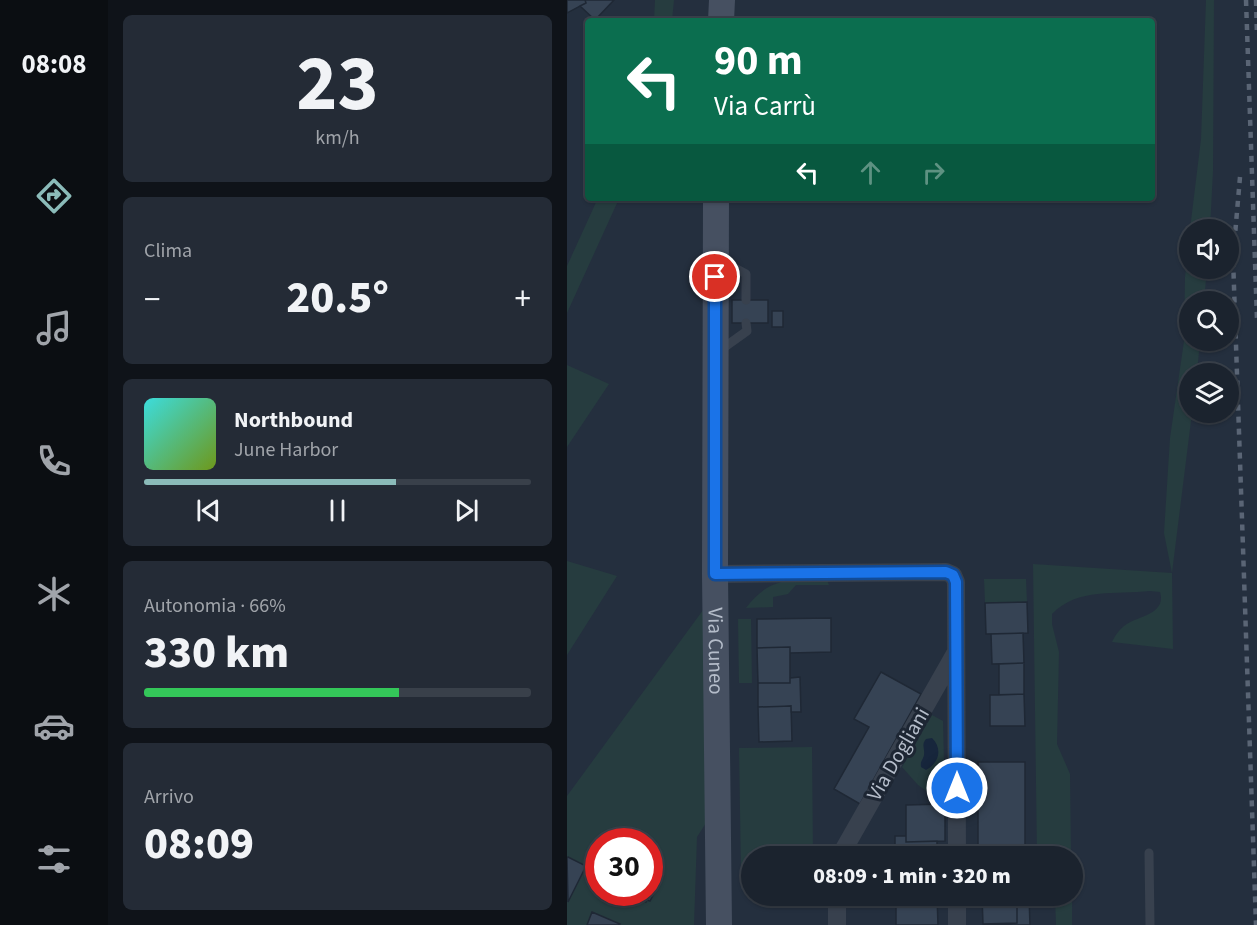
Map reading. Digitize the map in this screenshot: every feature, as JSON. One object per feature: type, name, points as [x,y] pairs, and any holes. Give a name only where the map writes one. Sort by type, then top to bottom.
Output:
[{"type":"main road","points":[[721,18],[722,0]]},
{"type":"main road","name":"Via Cuneo","points":[[716,201],[715,574],[719,925]]},
{"type":"street","points":[[715,574],[946,572],[953,575],[956,582],[957,846]]},
{"type":"street","name":"Via Dogliani","points":[[846,846],[956,651]]},
{"type":"street","points":[[837,906],[837,925]]},
{"type":"street","points":[[957,906],[957,925]]},
{"type":"lane","points":[[715,257],[746,274],[746,300]]},
{"type":"lane","points":[[715,355],[747,331],[746,323]]},
{"type":"lane","points":[[1149,853],[1151,925]]},
{"type":"green space","points":[[655,0],[674,0],[672,18],[654,18]]},
{"type":"green space","points":[[1206,0],[1214,0],[1211,219],[1191,219],[1201,139]]},
{"type":"green space","points":[[597,201],[618,201],[567,313],[567,266]]},
{"type":"green space","points":[[1185,279],[1206,279],[1205,291],[1185,291]]},
{"type":"green space","points":[[1183,351],[1199,351],[1198,363],[1181,363]]},
{"type":"green space","points":[[567,365],[609,384],[567,447]]},
{"type":"green space","points":[[1179,376],[1179,423],[1191,423],[1172,573],[1164,533],[1170,438]]},
{"type":"green space","points":[[567,561],[617,576],[567,655]]},
{"type":"green space","points":[[1033,564],[1172,573],[1173,649],[1112,642],[1124,626],[1149,614],[1159,606],[1160,592],[1085,596],[1062,605],[1052,614],[1052,624],[1059,652],[1057,744],[1070,774],[1071,846],[1037,846]]},
{"type":"green space","points":[[826,578],[829,585],[796,585],[788,594],[773,597],[773,607],[746,608],[772,585],[791,580]]},
{"type":"green space","points":[[984,579],[1026,579],[1027,602],[985,603]]},
{"type":"green space","points":[[706,606],[706,823],[697,837],[694,925],[567,925],[567,796]]},
{"type":"green space","points":[[738,619],[751,619],[752,683],[739,683]]},
{"type":"green space","points":[[932,715],[943,721],[945,804],[918,785],[902,767]]},
{"type":"green space","points":[[812,747],[813,846],[741,846],[741,871],[739,748]]},
{"type":"green space","points":[[1055,906],[1072,906],[1072,925],[1056,925]]},
{"type":"water","points":[[932,738],[938,747],[938,756],[934,764],[926,770],[921,767],[924,743],[926,739]]},
{"type":"building","points":[[567,0],[585,0],[586,3],[567,13]]},
{"type":"building","points":[[585,0],[614,0],[597,18],[593,18],[580,6],[586,3]]},
{"type":"building","points":[[732,300],[768,300],[768,323],[732,323]]},
{"type":"building","points":[[772,311],[783,311],[783,327],[772,327]]},
{"type":"building","points":[[1027,602],[1028,633],[986,634],[985,603]]},
{"type":"building","points":[[831,618],[831,652],[790,653],[790,647],[757,648],[757,619]]},
{"type":"building","points":[[1023,633],[1024,663],[992,664],[991,634]]},
{"type":"building","points":[[790,647],[790,683],[758,683],[757,648]]},
{"type":"building","points":[[1024,663],[1024,694],[999,695],[999,664]]},
{"type":"building","points":[[881,672],[921,694],[860,804],[834,789],[869,727],[854,719]]},
{"type":"building","points":[[800,677],[801,712],[791,712],[791,706],[758,707],[758,683],[790,683],[790,678]]},
{"type":"building","points":[[1024,694],[1025,726],[990,726],[990,695]]},
{"type":"building","points":[[791,706],[792,741],[759,742],[758,707]]},
{"type":"building","points":[[978,762],[1025,762],[1025,846],[978,846]]},
{"type":"building","points":[[945,804],[945,841],[906,842],[906,805]]},
{"type":"building","points":[[895,836],[906,836],[906,842],[937,841],[937,846],[895,846]]},
{"type":"building","points":[[567,858],[585,866],[568,902]]},
{"type":"building","points":[[896,906],[937,906],[938,925],[896,925]]},
{"type":"building","points":[[982,906],[1017,906],[1017,923],[983,924]]},
{"type":"building","points":[[1017,906],[1029,906],[1030,925],[983,925],[1017,923]]},
{"type":"building","points":[[592,912],[620,924],[587,925]]},
{"type":"railway","points":[[1246,0],[1257,320]]},
{"type":"railway","points":[[1256,0],[1257,36]]},
{"type":"railway","points":[[1240,177],[1233,258],[1256,925]]},
{"type":"route","points":[[715,277],[715,574],[946,572],[953,575],[956,582],[957,788]]}]
